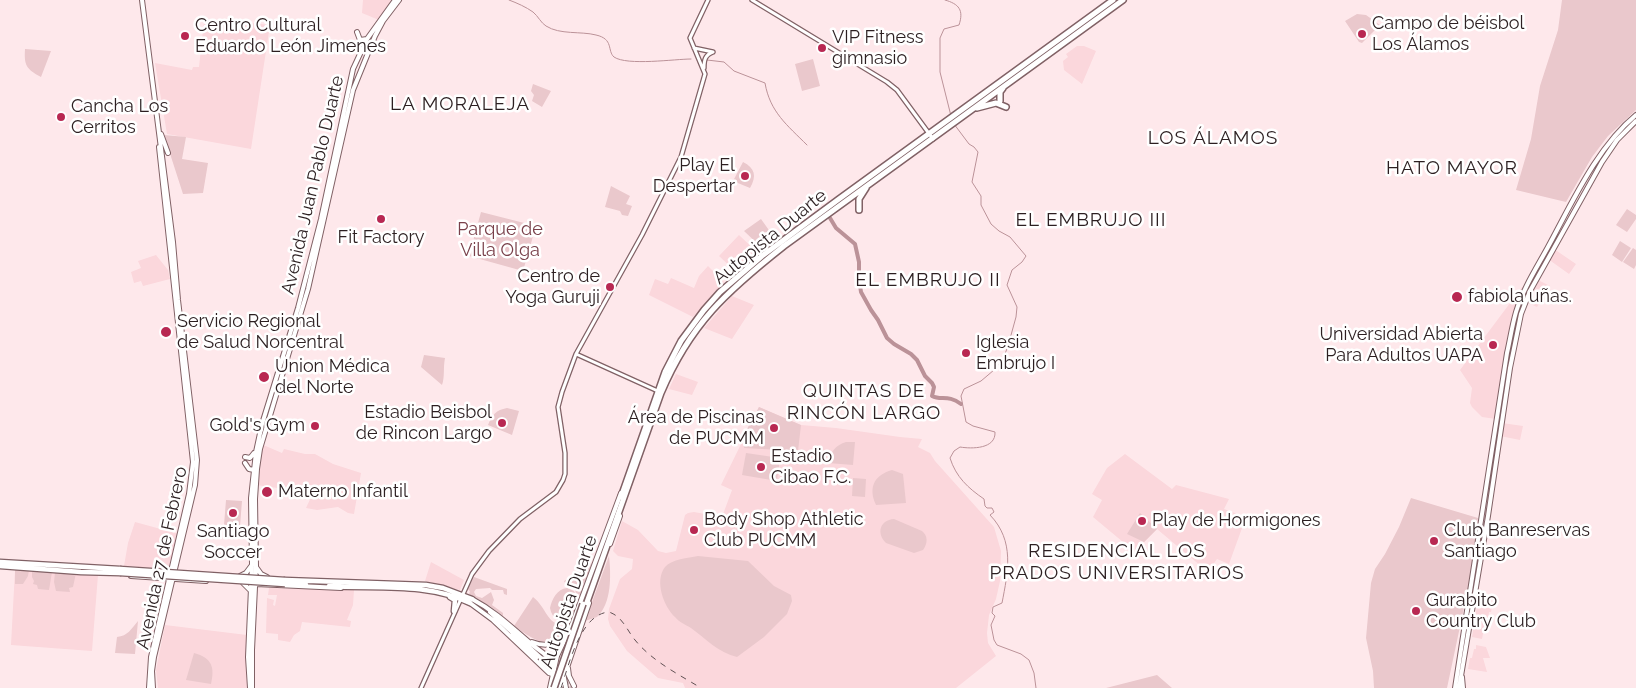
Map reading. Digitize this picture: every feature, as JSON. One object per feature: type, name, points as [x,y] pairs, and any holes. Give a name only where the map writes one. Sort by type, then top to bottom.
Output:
[{"type":"highway","points":[[1114,3],[1121,0]]},
{"type":"highway","name":"Autopista Duarte","points":[[958,117],[970,111],[1006,85],[1114,3]]},
{"type":"highway","name":"Autopista Duarte","points":[[557,687],[626,480],[659,392],[681,341],[704,310],[720,292],[762,256],[958,117],[1114,3]]},
{"type":"highway","points":[[1000,101],[1000,92],[1006,85]]},
{"type":"highway","points":[[970,111],[990,104],[1006,107]]},
{"type":"highway","name":"Autopista Duarte","points":[[585,604],[625,496],[659,392],[686,344],[705,317],[742,282],[931,136]]},
{"type":"highway","points":[[859,210],[859,199],[869,184]]},
{"type":"highway","points":[[0,564],[413,588],[461,596]]},
{"type":"highway","points":[[350,585],[426,585],[443,588],[471,601]]},
{"type":"highway","points":[[438,591],[455,599],[454,611]]},
{"type":"main road","name":"Avenida 27 de Febrero","points":[[142,0],[197,457],[197,473],[151,657],[149,688]]},
{"type":"main road","points":[[382,20],[395,0]]},
{"type":"main road","points":[[382,20],[399,0]]},
{"type":"main road","points":[[704,69],[691,41],[691,35],[708,0]]},
{"type":"main road","points":[[752,0],[887,82],[897,90],[931,136]]},
{"type":"main road","name":"Avenida Juan Pablo Duarte","points":[[251,688],[248,657],[254,584],[251,498],[255,469],[254,460],[262,424],[300,300],[326,198],[353,69],[357,56],[364,44],[382,20]]},
{"type":"main road","name":"Avenida Juan Pablo Duarte","points":[[254,460],[303,310],[353,90],[382,20]]},
{"type":"main road","points":[[357,32],[360,40],[369,52]]},
{"type":"main road","points":[[360,40],[367,39]]},
{"type":"main road","points":[[421,688],[472,574],[489,551],[520,519],[560,487],[565,474],[565,467],[558,407],[569,370],[642,235],[681,157],[704,80],[705,58],[709,53],[713,52],[694,48]]},
{"type":"main road","points":[[357,56],[362,59],[366,57]]},
{"type":"main road","points":[[1459,688],[1507,353],[1516,311],[1530,278],[1597,160],[1618,132],[1636,115]]},
{"type":"main road","points":[[1454,688],[1460,671],[1492,489],[1510,368],[1521,314],[1530,291],[1602,162],[1617,140],[1636,121]]},
{"type":"main road","points":[[158,127],[168,153]]},
{"type":"main road","points":[[576,354],[659,392]]},
{"type":"main road","points":[[245,457],[254,460]]},
{"type":"main road","points":[[245,463],[250,469],[255,469]]},
{"type":"main road","points":[[557,687],[555,672],[559,651],[573,622],[595,558],[626,480]]},
{"type":"main road","name":"Autopista Duarte","points":[[568,663],[615,532],[625,496]]},
{"type":"main road","points":[[599,549],[603,534]]},
{"type":"main road","points":[[240,576],[254,565],[261,574],[267,577]]},
{"type":"main road","points":[[81,569],[118,567],[267,577],[350,585]]},
{"type":"main road","points":[[81,569],[171,579],[267,585],[336,588],[350,585]]},
{"type":"main road","name":"Avenida 27 de Febrero","points":[[153,688],[152,671],[171,579]]},
{"type":"main road","points":[[243,583],[253,593],[267,585]]},
{"type":"main road","points":[[471,601],[555,672]]},
{"type":"main road","points":[[471,601],[496,613],[527,640],[547,654],[555,672],[557,687]]},
{"type":"main road","points":[[576,608],[576,614]]},
{"type":"main road","points":[[527,640],[541,645],[554,643],[565,635],[573,622]]},
{"type":"main road","points":[[555,672],[559,663],[559,651]]},
{"type":"main road","points":[[559,663],[564,665],[568,663]]},
{"type":"main road","points":[[557,687],[550,678],[568,663]]},
{"type":"main road","points":[[557,687],[575,687],[569,676],[568,663]]},
{"type":"main road","points":[[1460,671],[1463,688]]},
{"type":"shaded area","points":[[363,0],[394,0],[379,20],[362,13]]},
{"type":"shaded area","points":[[213,19],[270,25],[251,149],[167,134],[155,63],[192,70],[193,67],[199,67],[204,21],[212,22]]},
{"type":"shaded area","points":[[1077,46],[1084,46],[1096,51],[1082,84],[1064,70],[1063,61],[1068,57],[1066,54]]},
{"type":"shaded area","points":[[739,235],[758,253],[735,271],[719,256]]},
{"type":"shaded area","points":[[1554,249],[1576,264],[1569,274],[1548,259]]},
{"type":"shaded area","points":[[156,255],[168,270],[170,279],[143,286],[141,281],[134,283],[131,272],[141,268],[138,261]]},
{"type":"shaded area","points":[[708,266],[724,282],[693,317],[649,295],[655,279],[668,284],[671,278],[694,288],[699,276]]},
{"type":"shaded area","points":[[1536,279],[1550,286],[1537,307],[1526,302]]},
{"type":"shaded area","name":"Universidad Abierta Para Adultos UAPA","points":[[1522,287],[1511,325],[1496,419],[1482,417],[1470,403],[1472,388],[1460,370]]},
{"type":"shaded area","points":[[732,296],[754,305],[732,339],[704,328]]},
{"type":"shaded area","points":[[676,374],[698,382],[692,395],[669,389]]},
{"type":"shaded area","points":[[759,407],[801,425],[922,439],[918,447],[930,453],[994,527],[1001,551],[1000,581],[996,599],[989,615],[987,633],[988,643],[996,656],[956,688],[685,688],[683,683],[658,678],[627,651],[610,626],[608,619],[609,609],[620,579],[632,569],[633,559],[618,556],[613,551],[622,521],[638,530],[658,551],[666,553],[676,551],[685,515],[688,513],[694,512],[722,517],[732,490],[721,485]]},
{"type":"shaded area","points":[[1502,423],[1523,426],[1520,440],[1500,436]]},
{"type":"shaded area","points":[[261,444],[282,453],[284,449],[305,454],[315,454],[333,464],[361,473],[354,514],[338,507],[317,510],[306,508],[313,493],[256,485]]},
{"type":"shaded area","points":[[1125,454],[1172,489],[1176,485],[1229,499],[1224,509],[1246,517],[1229,564],[1217,559],[1208,572],[1157,529],[1135,552],[1093,517],[1102,500],[1092,494],[1107,468]]},
{"type":"shaded area","points":[[135,522],[179,534],[168,569],[124,566],[128,543]]},
{"type":"shaded area","points":[[431,562],[464,580],[460,590],[425,581]]},
{"type":"shaded area","points":[[15,570],[98,575],[92,651],[11,645]]},
{"type":"shaded area","points":[[269,588],[354,590],[353,605],[347,620],[351,621],[350,627],[302,622],[300,631],[294,635],[290,642],[278,640],[278,634],[266,633],[267,598],[274,600],[273,605],[275,606],[277,595],[268,595]]},
{"type":"shaded area","points":[[1479,593],[1487,595],[1488,606],[1492,607],[1488,618],[1486,617],[1482,639],[1472,637]]},
{"type":"shaded area","points":[[165,625],[247,635],[246,664],[248,688],[158,688],[156,670]]},
{"type":"shaded area","points":[[1476,645],[1486,647],[1490,658],[1483,658],[1487,672],[1468,669],[1470,658],[1472,658]]},
{"type":"green space","points":[[1562,0],[1636,0],[1636,110],[1608,136],[1592,157],[1566,202],[1516,190],[1531,139],[1540,86],[1558,30]]},
{"type":"green space","name":"Campo de béisbol Los Álamos","points":[[1357,14],[1366,15],[1380,25],[1362,43],[1359,42],[1345,21]]},
{"type":"green space","points":[[25,49],[51,51],[41,77],[32,72],[27,66]]},
{"type":"green space","points":[[813,59],[820,86],[802,91],[795,64]]},
{"type":"green space","points":[[533,84],[551,91],[542,107],[532,101],[534,95],[531,91]]},
{"type":"green space","points":[[164,135],[186,137],[182,159],[208,163],[203,193],[183,194]]},
{"type":"green space","name":"Play El Despertar","points":[[743,162],[754,173],[754,180],[750,188],[733,181]]},
{"type":"green space","points":[[611,186],[630,196],[626,204],[632,206],[628,216],[622,215],[620,211],[605,207]]},
{"type":"green space","points":[[1627,209],[1636,215],[1636,219],[1627,232],[1616,225]]},
{"type":"green space","name":"Parque de Villa Olga","points":[[481,212],[536,226],[523,271],[469,256]]},
{"type":"green space","points":[[761,219],[776,240],[763,249],[744,231]]},
{"type":"green space","points":[[1620,241],[1631,248],[1622,262],[1612,255]]},
{"type":"green space","points":[[1633,248],[1636,250],[1636,265],[1634,269],[1623,262]]},
{"type":"green space","points":[[424,355],[445,358],[442,385],[421,367]]},
{"type":"green space","name":"Área de Piscinas de PUCMM","points":[[759,407],[801,425],[798,451],[744,448],[747,429]]},
{"type":"green space","name":"Estadio Beisbol de Rincon Largo","points":[[507,408],[519,411],[512,435],[488,425],[495,414]]},
{"type":"green space","points":[[846,442],[855,442],[853,465],[828,463],[834,450]]},
{"type":"green space","name":"Estadio Cibao F.C.","points":[[746,453],[780,458],[777,481],[742,475]]},
{"type":"green space","points":[[892,470],[903,474],[906,503],[876,505],[873,493],[874,483],[881,475]]},
{"type":"green space","points":[[853,478],[866,479],[865,497],[852,496]]},
{"type":"green space","name":"Gurabito Country Club","points":[[1411,498],[1478,518],[1469,584],[1447,688],[1374,688],[1373,671],[1366,638],[1371,583],[1375,569],[1399,527]]},
{"type":"green space","name":"Santiago Soccer","points":[[226,500],[242,501],[240,526],[224,525]]},
{"type":"green space","name":"Play de Hormigones","points":[[1140,513],[1157,529],[1144,542],[1127,534]]},
{"type":"green space","points":[[894,519],[924,533],[927,540],[923,550],[914,553],[886,543],[881,535],[881,528],[885,522]]},
{"type":"green space","points":[[609,556],[610,580],[608,597],[597,617],[585,621]]},
{"type":"green space","points":[[698,556],[748,561],[774,586],[791,595],[792,601],[787,614],[764,637],[737,657],[718,649],[678,620],[671,613],[664,600],[660,579],[665,567],[668,564],[685,558]]},
{"type":"green space","points":[[592,563],[579,602],[575,590],[567,586],[564,581]]},
{"type":"green space","points":[[15,570],[29,570],[23,584],[15,584]]},
{"type":"green space","points":[[32,570],[52,572],[49,590],[38,589],[37,585],[33,584]]},
{"type":"green space","points":[[55,572],[76,573],[73,587],[69,588],[70,592],[56,591],[54,582]]},
{"type":"green space","points":[[474,577],[507,589],[507,595],[504,594],[503,590],[492,590],[490,588],[476,589],[474,592],[476,596],[482,598],[491,592],[494,600],[492,605],[503,613],[503,616],[471,596],[467,589]]},
{"type":"green space","points":[[567,588],[574,591],[578,601],[570,623],[557,619],[552,615],[550,608],[552,601],[560,590]]},
{"type":"green space","points":[[533,597],[542,606],[550,619],[566,627],[561,636],[555,641],[549,643],[542,642],[514,626]]},
{"type":"green space","points":[[138,621],[135,654],[115,653],[117,637],[127,634]]},
{"type":"green space","points":[[194,653],[205,658],[211,664],[213,673],[211,684],[186,680]]},
{"type":"green space","points":[[1157,675],[1172,688],[1106,688]]},
{"type":"waterway","points":[[509,0],[533,12],[544,25],[552,29],[602,37],[608,42],[614,57],[620,60],[640,62],[691,59]]},
{"type":"waterway","points":[[945,0],[954,3],[959,8],[961,15],[959,25],[944,29],[940,38],[940,72],[951,116]]},
{"type":"waterway","points":[[707,60],[724,62],[734,71],[765,83],[767,93],[775,110],[807,145]]},
{"type":"waterway","points":[[954,124],[969,144],[978,152],[972,182],[981,196],[981,205],[991,224],[1010,237],[1026,256],[1012,270],[1007,285],[1017,307],[1016,317],[1003,359],[981,381],[964,389],[961,396],[966,422],[995,432],[994,438],[992,442],[982,447],[960,447],[954,451],[950,458],[963,482],[984,499],[987,508],[992,508],[994,512],[990,515],[1003,535],[1008,557],[1002,603],[993,607],[992,613],[995,616],[991,625],[994,640],[997,645],[1021,654],[1029,660],[1034,673],[1036,688]]},
{"type":"waterway","points":[[830,218],[836,228],[855,244],[859,262],[861,292],[887,338],[917,360],[925,376],[934,387],[932,396],[952,399],[961,404]]},
{"type":"tunnel","points":[[553,669],[572,688]]},
{"type":"railway","points":[[561,688],[572,654],[583,631],[590,621],[599,615],[609,612],[621,620],[635,640],[649,654],[666,667],[701,688]]},
{"type":"place","name":"Campo de béisbol Los Álamos","points":[[1362,34]]},
{"type":"place","name":"Centro Cultural Eduardo León Jimenes","points":[[185,36]]},
{"type":"place","name":"VIP Fitness gimnasio","points":[[822,48]]},
{"type":"place","name":"Cancha Los Cerritos","points":[[61,117]]},
{"type":"place","name":"Play El Despertar","points":[[745,176]]},
{"type":"place","name":"Fit Factory","points":[[381,219]]},
{"type":"place","name":"Centro de Yoga Guruji","points":[[610,287]]},
{"type":"place","name":"fabiola uñas.","points":[[1457,297]]},
{"type":"place","name":"Servicio Regional de Salud Norcentral","points":[[166,332]]},
{"type":"place","name":"Universidad Abierta Para Adultos UAPA","points":[[1493,345]]},
{"type":"place","name":"Iglesia Embrujo I","points":[[966,353]]},
{"type":"place","name":"Union Médica del Norte","points":[[264,377]]},
{"type":"place","name":"Estadio Beisbol de Rincon Largo","points":[[502,423]]},
{"type":"place","name":"Gold's Gym","points":[[315,426]]},
{"type":"place","name":"Área de Piscinas de PUCMM","points":[[774,428]]},
{"type":"place","name":"Estadio Cibao F.C.","points":[[761,467]]},
{"type":"place","name":"Materno Infantil","points":[[267,492]]},
{"type":"place","name":"Santiago Soccer","points":[[233,513]]},
{"type":"place","name":"Play de Hormigones","points":[[1142,521]]},
{"type":"place","name":"Body Shop Athletic Club PUCMM","points":[[694,530]]},
{"type":"place","name":"Club Banreservas Santiago","points":[[1434,541]]},
{"type":"place","name":"Gurabito Country Club","points":[[1416,611]]},
{"type":"district","name":"LA MORALEJA","points":[[460,104]]},
{"type":"district","name":"LOS ÁLAMOS","points":[[1213,138]]},
{"type":"district","name":"HATO MAYOR","points":[[1452,168]]},
{"type":"district","name":"EL EMBRUJO III","points":[[1091,220]]},
{"type":"district","name":"EL EMBRUJO II","points":[[928,280]]},
{"type":"district","name":"QUINTAS DE RINCÓN LARGO","points":[[864,402]]},
{"type":"district","name":"RESIDENCIAL LOS PRADOS UNIVERSITARIOS","points":[[1117,562]]}]
